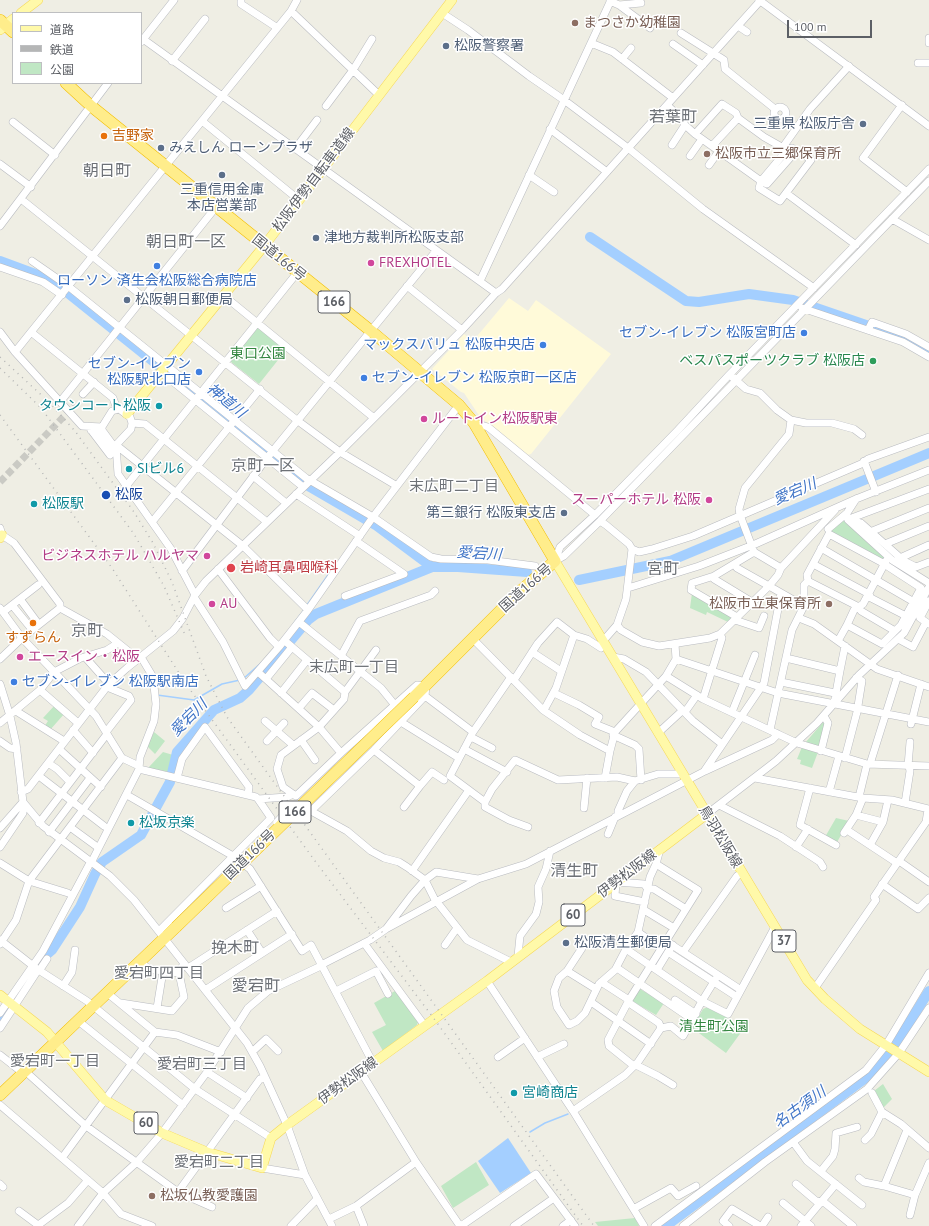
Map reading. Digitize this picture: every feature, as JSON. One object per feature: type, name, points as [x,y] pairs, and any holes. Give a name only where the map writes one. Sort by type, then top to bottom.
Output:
[{"type":"highway","name":"国道166号","points":[[0,1095],[139,961],[161,935],[176,926],[422,693],[517,594],[555,561],[474,423],[459,405],[371,331],[91,106],[67,84]]},
{"type":"main road","points":[[22,12],[38,0]]},
{"type":"main road","name":"松阪伊勢自転車道線","points":[[127,414],[264,246],[452,0]]},
{"type":"main road","name":"鳥羽松阪線","points":[[555,561],[807,980],[860,1029],[929,1072]]},
{"type":"main road","name":"伊勢松阪線","points":[[271,1138],[487,981],[707,814]]},
{"type":"main road","name":"60","points":[[0,995],[47,1032],[105,1100],[162,1132],[207,1152],[262,1168]]},
{"type":"main road","points":[[262,1168],[271,1138]]},
{"type":"street","points":[[174,0],[142,41],[222,96],[496,293]]},
{"type":"street","points":[[15,352],[276,27],[291,11],[297,0]]},
{"type":"street","points":[[21,792],[28,790],[108,685],[173,631],[183,618],[195,596],[218,569],[340,452],[462,330],[496,293],[502,289],[715,53],[760,0],[929,126]]},
{"type":"street","points":[[241,1],[242,4],[276,27]]},
{"type":"street","points":[[480,281],[610,1],[619,5],[650,28]]},
{"type":"street","points":[[619,5],[641,3]]},
{"type":"street","points":[[291,11],[379,95]]},
{"type":"street","points":[[442,13],[468,30],[529,76],[564,100],[628,148],[703,209],[814,288]]},
{"type":"street","points":[[172,61],[205,19]]},
{"type":"street","points":[[738,26],[747,32]]},
{"type":"street","points":[[681,33],[724,60],[725,69],[775,109]]},
{"type":"street","points":[[929,38],[929,43]]},
{"type":"street","points":[[326,106],[353,70],[372,39]]},
{"type":"street","points":[[591,43],[613,52],[673,98]]},
{"type":"street","points":[[673,44],[703,66]]},
{"type":"street","points":[[622,59],[631,48]]},
{"type":"street","points":[[918,63],[929,63]]},
{"type":"street","points":[[695,134],[722,104],[736,113],[738,118],[764,137],[785,148],[792,148],[802,153],[811,160],[780,200],[759,188],[761,181],[785,148],[810,109],[849,66]]},
{"type":"street","points":[[0,226],[107,84]]},
{"type":"street","points":[[667,105],[695,134],[767,184],[796,151]]},
{"type":"street","points":[[902,105],[863,158],[907,192]]},
{"type":"street","points":[[712,146],[738,118]]},
{"type":"street","points":[[295,148],[317,120]]},
{"type":"street","points":[[202,121],[299,200]]},
{"type":"street","points":[[13,122],[55,155]]},
{"type":"street","points":[[672,145],[685,125]]},
{"type":"street","points":[[550,129],[607,172]]},
{"type":"street","points":[[690,156],[702,139]]},
{"type":"street","points":[[709,165],[719,151]]},
{"type":"street","points":[[0,164],[30,187]]},
{"type":"street","points":[[555,561],[564,556],[600,521],[797,305],[929,169]]},
{"type":"street","points":[[529,175],[554,192]]},
{"type":"street","points":[[555,561],[560,547],[595,515],[732,377],[806,308],[929,181]]},
{"type":"street","points":[[786,193],[856,245]]},
{"type":"street","points":[[21,199],[92,257],[260,389],[298,421],[340,452],[397,486]]},
{"type":"street","points":[[60,402],[216,207]]},
{"type":"street","points":[[892,219],[929,240]]},
{"type":"street","points":[[182,571],[267,457],[298,421],[436,250]]},
{"type":"street","points":[[32,261],[65,290],[164,369],[200,393],[310,481],[373,518],[435,559],[488,560],[535,566]]},
{"type":"street","points":[[0,267],[65,290]]},
{"type":"street","points":[[127,485],[297,273]]},
{"type":"street","points":[[407,286],[462,330]]},
{"type":"street","points":[[223,295],[374,418]]},
{"type":"street","points":[[797,305],[868,329],[893,334]]},
{"type":"street","points":[[868,329],[872,322],[893,334],[920,346],[929,347]]},
{"type":"street","points":[[0,332],[15,352],[82,426],[102,427]]},
{"type":"street","points":[[31,332],[113,398],[117,409],[127,414],[132,424],[131,428],[116,445],[118,474],[170,549],[195,596],[223,642],[245,686],[278,646],[288,644]]},
{"type":"street","points":[[920,346],[929,357]]},
{"type":"street","points":[[164,369],[194,400],[303,487]]},
{"type":"street","points":[[732,377],[746,389],[760,393],[777,410],[791,420],[806,423],[832,423],[854,429],[862,435]]},
{"type":"street","points":[[83,394],[94,382]]},
{"type":"street","points":[[152,522],[260,389]]},
{"type":"street","points":[[265,679],[288,644],[306,608],[357,537],[368,525],[459,405]]},
{"type":"street","points":[[117,409],[112,410],[102,427],[102,430],[113,445],[116,445],[216,524],[242,546],[306,608]]},
{"type":"street","points":[[782,568],[753,549],[739,509],[745,488],[789,434],[791,420]]},
{"type":"street","points":[[474,423],[488,427],[595,515]]},
{"type":"street","points":[[132,424],[145,424],[267,522]]},
{"type":"street","points":[[631,551],[639,552],[680,541],[868,458],[929,437]]},
{"type":"street","points":[[864,461],[876,492]]},
{"type":"street","points":[[628,586],[753,549],[838,507],[929,470]]},
{"type":"street","points":[[253,476],[286,503]]},
{"type":"street","points":[[848,520],[929,489]]},
{"type":"street","points":[[296,494],[357,537],[404,574],[344,596]]},
{"type":"street","points":[[828,528],[847,513],[856,499]]},
{"type":"street","points":[[617,625],[626,632],[654,646],[710,638],[720,634],[769,586],[782,568],[838,507]]},
{"type":"street","points":[[870,532],[929,508]]},
{"type":"street","points":[[848,520],[860,523],[900,558],[916,567],[929,562]]},
{"type":"street","points":[[848,520],[888,555],[929,583]]},
{"type":"street","points":[[485,802],[450,776],[472,734],[512,678],[557,622],[574,635],[587,639],[601,648],[617,625],[628,586],[631,551],[629,544],[600,521]]},
{"type":"street","points":[[885,544],[929,526]]},
{"type":"street","points":[[0,1028],[11,1003],[36,968],[43,951],[92,864],[127,795],[139,768],[140,757],[154,721],[156,698],[150,671],[139,658],[107,634],[60,608],[60,604],[14,543],[1,534]]},
{"type":"street","points":[[808,582],[807,575],[829,534],[919,585],[921,588],[901,625],[882,644],[847,625]]},
{"type":"street","points":[[900,558],[929,545]]},
{"type":"street","points":[[821,548],[877,579],[880,583],[914,602]]},
{"type":"street","points":[[753,549],[734,564],[714,576],[692,582],[691,590],[736,618],[759,628],[764,616]]},
{"type":"street","points":[[838,641],[854,610],[863,604],[869,594],[888,555]]},
{"type":"street","points":[[734,564],[737,568],[804,606]]},
{"type":"street","points":[[813,564],[869,594],[871,598],[906,616]]},
{"type":"street","points":[[218,569],[278,646]]},
{"type":"street","points":[[714,576],[714,579],[752,602]]},
{"type":"street","points":[[770,730],[792,630],[804,606],[804,585],[808,582]]},
{"type":"street","points":[[808,582],[859,607],[861,611],[895,631]]},
{"type":"street","points":[[38,585],[12,605],[2,610],[22,638],[89,708],[107,733],[122,758],[139,768],[248,795],[258,799],[287,797],[294,795],[417,685],[422,693],[472,734],[492,748]]},
{"type":"street","points":[[707,814],[798,743],[824,716],[856,678],[904,632],[929,587]]},
{"type":"street","points":[[341,656],[360,621],[431,595],[435,591]]},
{"type":"street","points":[[705,771],[739,718],[742,716],[761,688],[765,679],[781,593]]},
{"type":"street","points":[[20,599],[37,622]]},
{"type":"street","points":[[898,639],[913,647],[927,623],[920,618],[929,602]]},
{"type":"street","points":[[12,605],[30,627]]},
{"type":"street","points":[[0,659],[22,638],[60,608]]},
{"type":"street","points":[[799,618],[814,624],[864,660],[871,663],[877,669],[929,686]]},
{"type":"street","points":[[299,622],[381,688],[394,704]]},
{"type":"street","points":[[658,733],[700,697],[712,672],[722,638],[720,634]]},
{"type":"street","points":[[544,710],[554,693],[574,635]]},
{"type":"street","points":[[473,639],[544,710],[580,735],[610,750]]},
{"type":"street","points":[[0,723],[40,690],[54,672],[85,657],[107,650],[118,643]]},
{"type":"street","points":[[288,644],[345,692]]},
{"type":"street","points":[[605,778],[614,734],[640,703],[666,676],[676,659],[675,644]]},
{"type":"street","points":[[834,704],[845,646]]},
{"type":"street","points":[[376,650],[345,692],[344,699],[319,727],[281,754],[277,768],[283,787],[311,811],[348,831],[371,851],[384,858],[399,862],[425,880],[437,902],[467,940],[514,959],[520,936],[536,914],[539,902],[538,887],[546,869],[550,851]]},
{"type":"street","points":[[532,652],[561,671]]},
{"type":"street","points":[[732,712],[755,655]]},
{"type":"street","points":[[39,823],[93,753],[131,700],[129,696],[108,685],[85,657]]},
{"type":"street","points":[[613,657],[624,659],[642,669],[684,711],[722,744]]},
{"type":"street","points":[[786,658],[840,671]]},
{"type":"street","points":[[676,659],[778,693],[886,713],[911,721],[929,722]]},
{"type":"street","points":[[281,693],[307,660]]},
{"type":"street","points":[[258,672],[319,727],[341,753]]},
{"type":"street","points":[[898,675],[869,764],[856,815],[845,831],[926,880],[929,871]]},
{"type":"street","points":[[666,676],[700,697],[798,743],[821,751],[869,764],[929,766]]},
{"type":"street","points":[[829,792],[857,712],[856,708],[862,682],[856,678]]},
{"type":"street","points":[[781,682],[835,693]]},
{"type":"street","points":[[0,684],[10,716],[17,749],[23,802],[23,813],[0,847]]},
{"type":"street","points":[[911,721],[922,684]]},
{"type":"street","points":[[40,690],[78,723]]},
{"type":"street","points":[[299,708],[312,693],[334,710]]},
{"type":"street","points":[[311,811],[401,722],[422,693]]},
{"type":"street","points":[[554,693],[599,717],[595,724],[636,745],[639,749],[638,780],[627,791],[608,834]]},
{"type":"street","points":[[16,711],[64,741]]},
{"type":"street","points":[[821,751],[828,723],[824,716]]},
{"type":"street","points":[[265,720],[293,745]]},
{"type":"street","points":[[401,722],[459,758]]},
{"type":"street","points":[[267,741],[284,723]]},
{"type":"street","points":[[174,777],[182,759],[206,727],[249,787],[248,795]]},
{"type":"street","points":[[73,730],[93,753]]},
{"type":"street","points":[[78,1226],[103,1193],[136,1162],[162,1132],[221,1052],[236,1030],[248,1008],[268,991],[364,943],[386,929],[478,879],[526,864],[617,816],[684,777],[705,771],[772,740],[778,734]]},
{"type":"street","points":[[301,740],[315,760]]},
{"type":"street","points":[[0,741],[10,748],[17,749]]},
{"type":"street","points":[[905,803],[910,742]]},
{"type":"street","points":[[59,749],[101,787]]},
{"type":"street","points":[[464,749],[507,772]]},
{"type":"street","points":[[374,750],[420,786]]},
{"type":"street","points":[[122,758],[29,881],[16,920],[1,942],[91,1006],[195,1089],[271,1138]]},
{"type":"street","points":[[528,827],[509,820],[484,807],[492,789],[515,760],[555,779],[618,777],[638,780],[658,774],[684,777]]},
{"type":"street","points":[[48,763],[57,768],[79,792],[90,801]]},
{"type":"street","points":[[404,807],[432,772],[444,780]]},
{"type":"street","points":[[39,776],[104,826]]},
{"type":"street","points":[[50,832],[90,778]]},
{"type":"street","points":[[584,808],[587,778]]},
{"type":"street","points":[[755,778],[861,798],[905,803],[929,809],[926,822],[882,884],[874,897],[876,900],[815,988]]},
{"type":"street","points":[[810,788],[800,825],[836,845]]},
{"type":"street","points":[[412,870],[469,790]]},
{"type":"street","points":[[127,795],[233,856],[250,870],[302,951],[311,945],[323,964],[373,1063]]},
{"type":"street","points":[[161,935],[233,856],[271,818],[258,799]]},
{"type":"street","points":[[870,845],[884,822],[888,800]]},
{"type":"street","points":[[23,802],[39,823],[125,890],[236,1030],[252,1052],[265,1077],[287,1125],[305,1175],[332,1226]]},
{"type":"street","points":[[0,828],[23,802]]},
{"type":"street","points":[[277,822],[293,805]]},
{"type":"street","points":[[719,805],[780,836],[820,862],[823,867]]},
{"type":"street","points":[[856,815],[884,822]]},
{"type":"street","points":[[70,827],[96,846]]},
{"type":"street","points":[[796,847],[808,829]]},
{"type":"street","points":[[586,942],[567,971],[559,978],[554,991],[557,1006],[569,1025],[577,1021],[585,1013],[596,989],[601,982],[617,968],[626,949],[638,932],[650,877],[656,864],[660,849]]},
{"type":"street","points":[[0,863],[29,881],[68,893]]},
{"type":"street","points":[[654,968],[663,945],[698,890],[656,864]]},
{"type":"street","points":[[386,929],[425,880],[436,872],[478,879]]},
{"type":"street","points":[[683,952],[737,876],[742,874]]},
{"type":"street","points":[[645,902],[615,896],[616,882],[644,884],[648,889]]},
{"type":"street","points":[[882,884],[918,910],[929,898]]},
{"type":"street","points":[[226,908],[261,886]]},
{"type":"street","points":[[648,889],[654,889],[686,909]]},
{"type":"street","points":[[644,910],[674,928]]},
{"type":"street","points":[[139,961],[149,969],[179,972],[186,966],[277,911]]},
{"type":"street","points":[[626,949],[702,1001],[728,1014],[775,926]]},
{"type":"street","points":[[445,945],[457,928]]},
{"type":"street","points":[[247,930],[262,954]]},
{"type":"street","points":[[638,932],[663,945],[673,945],[740,990]]},
{"type":"street","points":[[205,990],[292,934]]},
{"type":"street","points":[[364,943],[379,969],[425,1026]]},
{"type":"street","points":[[673,945],[641,984],[629,1002],[621,1018],[617,1021],[616,1027],[608,1040],[609,1046],[634,1066],[652,1072],[673,1085]]},
{"type":"street","points":[[63,986],[72,972],[76,950]]},
{"type":"street","points":[[668,952],[736,997]]},
{"type":"street","points":[[36,968],[47,959]]},
{"type":"street","points":[[617,968],[695,1017]]},
{"type":"street","points":[[336,991],[379,969]]},
{"type":"street","points":[[379,969],[388,994]]},
{"type":"street","points":[[157,1008],[163,971]]},
{"type":"street","points":[[567,971],[596,989]]},
{"type":"street","points":[[121,1003],[172,1011],[184,997],[179,972]]},
{"type":"street","points":[[654,1226],[866,1070],[886,1045],[929,973]]},
{"type":"street","points":[[573,1111],[625,1075],[634,1066],[662,1028],[671,1026],[683,1036],[695,1017],[702,1001],[715,983],[718,975]]},
{"type":"street","points":[[487,981],[573,1111],[635,1208],[644,1226]]},
{"type":"street","points":[[601,982],[659,1024],[662,1028]]},
{"type":"street","points":[[106,992],[155,1032],[177,1035],[221,1052]]},
{"type":"street","points":[[675,1000],[695,1017]]},
{"type":"street","points":[[591,1002],[651,1044]]},
{"type":"street","points":[[0,1013],[11,1003]]},
{"type":"street","points":[[683,1226],[793,1142],[867,1089],[899,1053],[929,1008]]},
{"type":"street","points":[[77,1020],[183,1105]]},
{"type":"street","points":[[62,1158],[155,1032]]},
{"type":"street","points":[[498,1057],[525,1038]]},
{"type":"street","points":[[252,1052],[266,1039],[278,1051]]},
{"type":"street","points":[[537,1058],[564,1044]]},
{"type":"street","points":[[0,1055],[24,1072],[86,1126],[136,1162],[178,1192],[212,1207]]},
{"type":"street","points":[[207,1072],[246,1098]]},
{"type":"street","points":[[361,1072],[416,1162],[461,1226],[536,1174],[573,1223],[563,1226]]},
{"type":"street","points":[[178,1192],[260,1079],[265,1077]]},
{"type":"street","points":[[872,1093],[882,1112],[929,1148]]},
{"type":"street","points":[[0,1105],[103,1193],[121,1214],[152,1226]]},
{"type":"street","points":[[864,1140],[871,1134],[882,1112]]},
{"type":"street","points":[[821,1171],[833,1156],[836,1133],[857,1126]]},
{"type":"street","points":[[884,1186],[907,1130]]},
{"type":"street","points":[[793,1142],[807,1161],[862,1205]]},
{"type":"street","points":[[329,1219],[356,1206],[416,1162]]},
{"type":"street","points":[[910,1215],[915,1195],[929,1163]]},
{"type":"street","points":[[262,1168],[305,1175]]},
{"type":"street","points":[[859,1178],[864,1182],[915,1195]]},
{"type":"street","points":[[19,1211],[38,1225],[68,1203],[88,1180]]},
{"type":"street","points":[[796,1184],[820,1202],[825,1203],[853,1226]]},
{"type":"street","points":[[783,1203],[806,1224],[820,1202],[836,1184]]},
{"type":"street","points":[[635,1208],[671,1188],[678,1196],[696,1186]]},
{"type":"street","points":[[514,1226],[554,1198]]},
{"type":"street","points":[[291,1226],[317,1199]]},
{"type":"street","points":[[356,1206],[364,1226]]},
{"type":"street","points":[[729,1226],[723,1221],[732,1209],[761,1226],[768,1217]]},
{"type":"shaded area","points":[[509,298],[528,311],[536,300],[611,354],[531,454],[526,455],[480,417],[464,393],[432,369],[464,334],[473,341]]},
{"type":"green space","name":"東口公園","points":[[259,327],[286,350],[259,384],[231,362],[230,358],[255,328]]},
{"type":"green space","points":[[843,517],[884,555],[884,560],[829,531]]},
{"type":"green space","points":[[692,593],[732,616],[732,618],[728,622],[707,612],[706,615],[690,608]]},
{"type":"green space","points":[[55,705],[65,713],[50,730],[44,727],[48,721],[43,718]]},
{"type":"green space","points":[[824,721],[826,723],[819,747],[805,743]]},
{"type":"green space","points":[[154,732],[165,741],[155,754],[147,746]]},
{"type":"green space","points":[[802,747],[818,752],[812,768],[800,764],[801,760],[797,759]]},
{"type":"green space","points":[[163,752],[173,755],[168,772],[148,768]]},
{"type":"green space","points":[[836,818],[849,821],[836,844],[825,837]]},
{"type":"green space","points":[[640,989],[664,1003],[656,1015],[632,1001]]},
{"type":"green space","points":[[395,991],[418,1022],[417,1025],[383,1051],[372,1032],[386,1025],[374,1003]]},
{"type":"green space","name":"清生町公園","points":[[708,1007],[728,1018],[727,1021],[742,1031],[726,1053],[692,1028],[703,1009]]},
{"type":"green space","points":[[883,1084],[892,1099],[883,1108],[874,1091]]},
{"type":"green space","points":[[476,1162],[489,1185],[453,1208],[441,1186]]},
{"type":"green space","points":[[635,1218],[639,1226],[598,1226],[595,1222]]},
{"type":"water","points":[[508,1138],[531,1173],[500,1193],[478,1161]]},
{"type":"waterway","points":[[590,237],[686,301],[699,302],[749,294],[793,300],[904,338],[929,351]]},
{"type":"waterway","name":"神道川","points":[[0,261],[46,278],[68,293],[310,487],[377,526],[432,567]]},
{"type":"waterway","name":"愛宕川","points":[[579,580],[670,561],[929,453]]},
{"type":"waterway","name":"愛宕川","points":[[30,975],[45,956],[52,950],[80,907],[102,862],[141,835],[170,782],[177,752],[214,710],[240,698],[249,690],[308,620],[316,614],[432,567],[458,567],[527,572]]},
{"type":"waterway","points":[[307,605],[330,572]]},
{"type":"waterway","points":[[294,623],[304,610]]},
{"type":"waterway","points":[[243,679],[261,663]]},
{"type":"waterway","points":[[157,695],[194,700],[222,684],[240,680]]},
{"type":"waterway","name":"名古須川","points":[[666,1226],[867,1077],[899,1039],[929,991]]},
{"type":"waterway","name":"愛宕川","points":[[0,1020],[15,997]]},
{"type":"waterway","points":[[530,1132],[545,1123],[568,1114]]},
{"type":"tunnel","points":[[0,482],[75,405]]},
{"type":"railway","points":[[0,357],[50,403],[75,431],[134,512],[153,543],[172,582],[206,676],[227,717],[594,1226]]},
{"type":"railway","points":[[0,368],[41,408],[134,534],[164,586],[186,637]]},
{"type":"railway","points":[[0,415],[112,568],[186,684],[315,861],[435,1020],[583,1226]]},
{"type":"place","name":"まつさか幼稚園","points":[[575,23]]},
{"type":"place","name":"松阪警察署","points":[[446,46]]},
{"type":"place","name":"三重県 松阪庁舎","points":[[863,124]]},
{"type":"place","name":"吉野家","points":[[104,136]]},
{"type":"place","name":"みえしん ローンプラザ","points":[[161,148]]},
{"type":"place","name":"松阪市立三郷保育所","points":[[707,154]]},
{"type":"place","name":"三重信用金庫 本店営業部","points":[[222,175]]},
{"type":"place","name":"津地方裁判所松阪支部","points":[[316,238]]},
{"type":"place","name":"FREXHOTEL","points":[[371,263]]},
{"type":"place","name":"ローソン 済生会松阪総合病院店","points":[[157,266]]},
{"type":"place","name":"松阪朝日郵便局","points":[[127,300]]},
{"type":"place","name":"セブン-イレブン 松阪宮町店","points":[[804,333]]},
{"type":"place","name":"マックスバリュ 松阪中央店","points":[[543,345]]},
{"type":"place","name":"ベスパスポーツクラブ 松阪店","points":[[873,361]]},
{"type":"place","name":"セブン-イレブン 松阪駅北口店","points":[[199,372]]},
{"type":"place","name":"セブン-イレブン 松阪京町一区店","points":[[364,378]]},
{"type":"place","name":"タウンコート松阪","points":[[159,406]]},
{"type":"place","name":"ルートイン松阪駅東","points":[[424,419]]},
{"type":"place","name":"SIビル6","points":[[129,469]]},
{"type":"place","name":"松阪","points":[[106,495]]},
{"type":"place","name":"スーパーホテル 松阪","points":[[709,500]]},
{"type":"place","name":"松阪駅","points":[[34,504]]},
{"type":"place","name":"第三銀行 松阪東支店","points":[[564,513]]},
{"type":"place","name":"ビジネスホテル ハルヤマ","points":[[207,556]]},
{"type":"place","name":"岩崎耳鼻咽喉科","points":[[231,568]]},
{"type":"place","name":"AU","points":[[212,604]]},
{"type":"place","name":"松阪市立東保育所","points":[[829,604]]},
{"type":"place","name":"すずらん","points":[[33,623]]},
{"type":"place","name":"エースイン・松阪","points":[[20,657]]},
{"type":"place","name":"セブン-イレブン 松阪駅南店","points":[[14,682]]},
{"type":"place","name":"松坂京楽","points":[[131,823]]},
{"type":"place","name":"松阪清生郵便局","points":[[566,943]]},
{"type":"place","name":"宮崎商店","points":[[514,1093]]},
{"type":"place","name":"松坂仏教愛護園","points":[[152,1196]]},
{"type":"district","name":"若葉町","points":[[673,117]]},
{"type":"district","name":"朝日町","points":[[107,171]]},
{"type":"district","name":"朝日町一区","points":[[186,242]]},
{"type":"district","name":"京町一区","points":[[263,466]]},
{"type":"district","name":"末広町二丁目","points":[[454,487]]},
{"type":"district","name":"宮町","points":[[663,569]]},
{"type":"district","name":"京町","points":[[87,631]]},
{"type":"district","name":"末広町一丁目","points":[[354,668]]},
{"type":"district","name":"清生町","points":[[574,871]]},
{"type":"district","name":"挽木町","points":[[235,948]]},
{"type":"district","name":"愛宕町四丁目","points":[[159,974]]},
{"type":"district","name":"愛宕町","points":[[256,986]]},
{"type":"district","name":"愛宕町一丁目","points":[[55,1062]]},
{"type":"district","name":"愛宕町三丁目","points":[[202,1065]]},
{"type":"district","name":"愛宕町二丁目","points":[[219,1163]]}]
